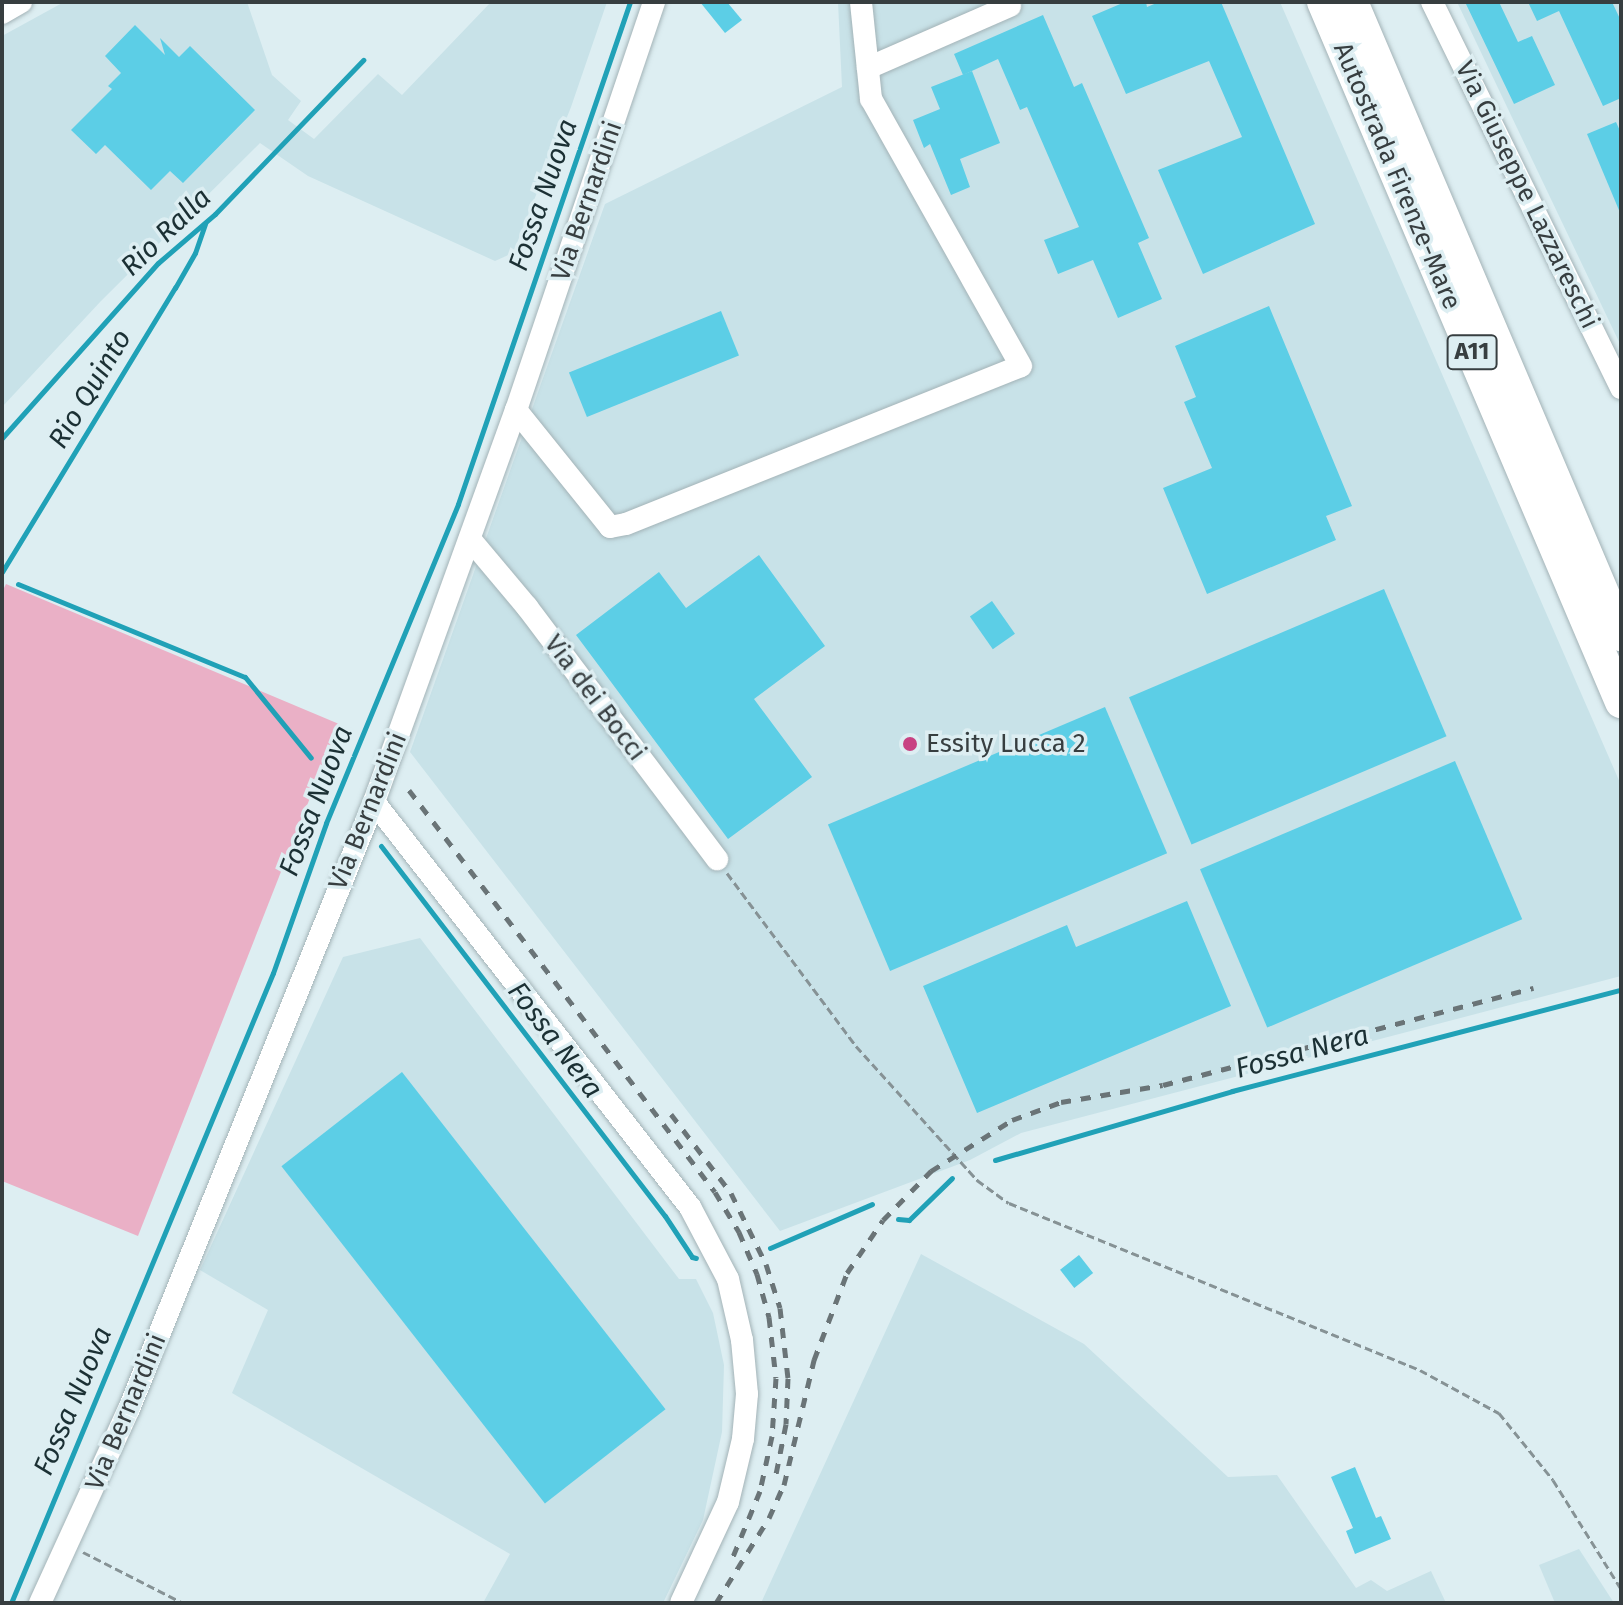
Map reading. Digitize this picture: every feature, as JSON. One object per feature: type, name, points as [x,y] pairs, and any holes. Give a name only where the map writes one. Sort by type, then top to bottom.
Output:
[{"type":"highway","name":"Autostrada Firenze-Mare","points":[[1323,2],[1621,702]]},
{"type":"highway","name":"Autostrada Firenze-Mare","points":[[1352,2],[1621,635]]},
{"type":"street","points":[[2,13],[21,2]]},
{"type":"street","name":"Via Bernardini","points":[[40,1603],[129,1409],[374,802],[516,410],[654,2]]},
{"type":"street","points":[[516,410],[610,527],[626,524],[1021,366],[871,99],[861,2]]},
{"type":"street","name":"Via Giuseppe Lazzareschi","points":[[1432,2],[1621,388]]},
{"type":"street","points":[[868,68],[1010,6]]},
{"type":"street","name":"Via dei Bocci","points":[[470,539],[527,607],[717,859]]},
{"type":"street","points":[[374,802],[690,1207],[728,1279],[742,1340],[747,1394],[743,1439],[728,1502],[681,1603]]},
{"type":"path","points":[[717,859],[856,1046],[977,1180],[1009,1203],[1420,1370],[1499,1413],[1553,1480],[1621,1589]]},
{"type":"path","points":[[69,1544],[183,1603]]},
{"type":"shaded area","points":[[64,2],[247,2],[272,75],[301,101],[288,120],[314,139],[378,74],[402,95],[491,2],[607,2],[571,107],[513,253],[495,261],[308,176],[260,143],[101,301],[2,407],[2,36]]},
{"type":"shaded area","points":[[838,2],[1280,2],[1621,785],[1621,976],[1021,1133],[970,1160],[780,1231],[410,752],[605,204],[842,87]]},
{"type":"shaded area","points":[[1457,2],[1621,2],[1621,346]]},
{"type":"shaded area","points":[[6,584],[339,724],[138,1236],[2,1181],[2,592]]},
{"type":"shaded area","points":[[420,938],[679,1279],[696,1279],[713,1313],[724,1365],[722,1432],[703,1520],[663,1603],[483,1603],[510,1554],[232,1393],[268,1310],[200,1270],[343,957]]},
{"type":"shaded area","points":[[921,1254],[1084,1344],[1228,1477],[1277,1475],[1356,1588],[1371,1580],[1387,1591],[1431,1571],[1446,1603],[761,1603]]},
{"type":"shaded area","points":[[1579,1549],[1614,1603],[1555,1603],[1539,1565]]},
{"type":"building","points":[[700,2],[727,2],[742,20],[725,33]]},
{"type":"building","points":[[1125,2],[1146,2],[1147,7],[1159,2],[1221,2],[1315,224],[1203,274],[1158,170],[1242,137],[1209,61],[1126,94],[1092,16]]},
{"type":"building","points":[[1465,2],[1499,2],[1518,42],[1532,36],[1555,85],[1514,104]]},
{"type":"building","points":[[1528,2],[1612,2],[1621,21],[1621,98],[1603,106],[1559,11],[1537,21]]},
{"type":"building","points":[[1043,15],[1074,87],[1082,83],[1149,238],[1138,243],[1162,299],[1118,318],[1093,260],[1058,274],[1044,240],[1079,227],[1027,107],[1020,110],[998,59],[963,75],[954,54]]},
{"type":"building","points":[[135,25],[165,55],[160,38],[179,57],[190,46],[255,110],[183,183],[170,171],[151,190],[105,145],[96,154],[71,130],[112,89],[108,86],[121,73],[105,56]]},
{"type":"building","points":[[972,71],[1000,143],[960,159],[970,187],[951,195],[930,144],[924,148],[913,120],[940,109],[931,87]]},
{"type":"building","points":[[1616,122],[1621,133],[1621,215],[1587,134]]},
{"type":"building","points":[[1269,306],[1352,506],[1326,516],[1336,540],[1207,594],[1163,488],[1212,468],[1184,402],[1196,397],[1175,346]]},
{"type":"building","points":[[721,311],[739,356],[587,417],[569,372]]},
{"type":"building","points":[[759,555],[825,646],[754,699],[812,777],[728,839],[576,635],[659,572],[686,608]]},
{"type":"building","points":[[1384,589],[1447,736],[1192,845],[1129,697]]},
{"type":"building","points":[[992,601],[1015,634],[993,649],[970,616]]},
{"type":"building","points":[[1105,707],[1167,853],[890,971],[828,825]]},
{"type":"building","points":[[1455,761],[1522,919],[1267,1028],[1200,869]]},
{"type":"building","points":[[1187,901],[1231,1006],[977,1113],[923,986],[1067,925],[1076,947]]},
{"type":"building","points":[[402,1072],[666,1409],[545,1503],[281,1166]]},
{"type":"building","points":[[1079,1255],[1093,1273],[1074,1288],[1060,1270]]},
{"type":"building","points":[[1355,1467],[1376,1518],[1381,1516],[1391,1539],[1355,1554],[1346,1531],[1353,1528],[1331,1477]]},
{"type":"waterway","name":"Fossa Nuova","points":[[11,1603],[273,973],[326,823],[458,504],[630,2]]},
{"type":"waterway","name":"Rio Ralla","points":[[2,438],[158,263],[215,214],[363,60]]},
{"type":"waterway","name":"Rio Quinto","points":[[2,572],[175,288],[195,253],[205,224]]},
{"type":"waterway","name":"Fossa Nera","points":[[18,584],[245,677],[311,758]]},
{"type":"waterway","name":"Fossa Nera","points":[[381,846],[665,1216],[692,1257],[696,1258]]},
{"type":"waterway","name":"Fossa Nera","points":[[995,1160],[1232,1091],[1621,990]]},
{"type":"waterway","name":"Fossa Nera","points":[[898,1219],[909,1220],[952,1178]]},
{"type":"waterway","name":"Fossa Nera","points":[[770,1248],[872,1204]]},
{"type":"railway","points":[[409,790],[715,1192],[739,1232],[757,1274],[769,1317],[776,1378],[772,1436],[760,1491],[732,1559]]},
{"type":"railway","points":[[716,1603],[769,1518],[784,1485],[814,1360],[847,1273],[883,1220],[931,1171],[1012,1120],[1061,1102],[1163,1085],[1534,988]]},
{"type":"railway","points":[[671,1114],[731,1193],[766,1264],[780,1308],[788,1378],[786,1424],[776,1474]]},
{"type":"place","name":"Essity Lucca 2","points":[[910,744]]}]
